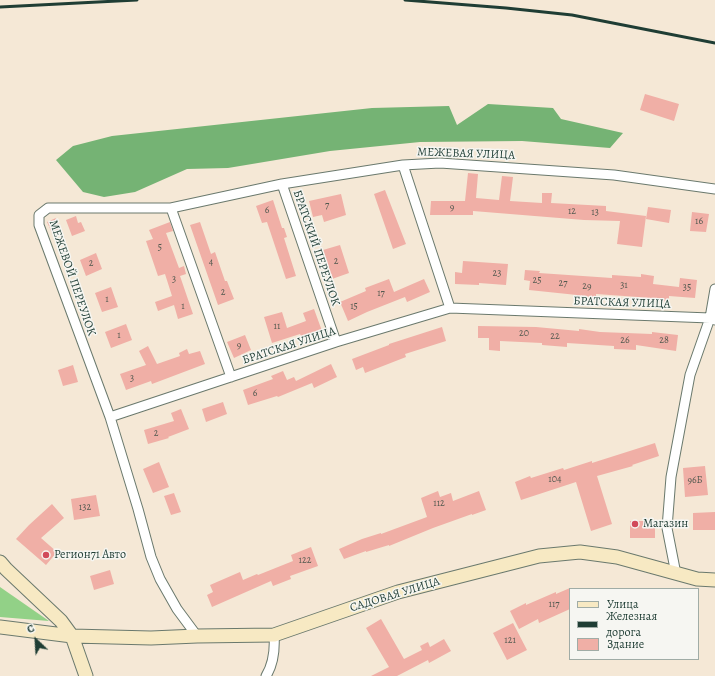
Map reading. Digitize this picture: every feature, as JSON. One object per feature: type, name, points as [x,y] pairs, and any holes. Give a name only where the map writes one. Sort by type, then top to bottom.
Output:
[{"type":"main road","name":"САДОВАЯ УЛИЦА","points":[[0,627],[72,636],[152,638],[274,635],[398,592],[538,556],[580,552],[617,557],[697,579],[715,580]]},
{"type":"main road","points":[[0,562],[10,574],[61,621],[72,636],[86,676]]},
{"type":"street","name":"МЕЖЕВАЯ УЛИЦА","points":[[171,208],[282,184],[403,165],[440,163],[614,175],[715,189]]},
{"type":"street","points":[[403,165],[450,308]]},
{"type":"street","name":"БРАТСКИЙ ПЕРЕУЛОК","points":[[282,184],[336,342]]},
{"type":"street","name":"МЕЖЕВОЙ ПЕРЕУЛОК","points":[[110,417],[39,225],[39,215],[48,208],[171,208]]},
{"type":"street","points":[[171,208],[231,377]]},
{"type":"street","points":[[676,574],[667,528],[671,477],[690,375],[712,319],[715,289]]},
{"type":"street","name":"БРАТСКАЯ УЛИЦА","points":[[110,417],[336,342],[450,308],[712,319]]},
{"type":"street","points":[[110,417],[138,508],[151,557],[160,579],[176,609],[197,636]]},
{"type":"street","points":[[266,676],[270,670],[275,649],[274,635]]},
{"type":"green space","points":[[488,104],[553,108],[561,119],[623,133],[610,148],[522,141],[420,142],[330,151],[228,168],[187,169],[135,192],[104,197],[83,192],[56,160],[73,146],[112,136],[372,108],[449,106],[457,125]]},
{"type":"green space","points":[[0,587],[49,621],[0,617]]},
{"type":"building","points":[[645,94],[679,104],[674,121],[640,110]]},
{"type":"building","points":[[468,173],[478,174],[476,198],[499,200],[502,176],[513,177],[510,201],[542,203],[542,193],[552,193],[551,203],[606,206],[606,211],[646,216],[642,247],[617,244],[620,221],[584,220],[473,211],[473,215],[430,215],[431,201],[465,201]]},
{"type":"building","points":[[385,190],[406,244],[393,249],[374,194]]},
{"type":"building","points":[[341,194],[346,215],[324,222],[322,215],[313,217],[309,201]]},
{"type":"building","points":[[273,200],[282,228],[284,228],[287,237],[284,238],[296,276],[286,279],[267,222],[262,223],[256,206]]},
{"type":"building","points":[[648,207],[671,210],[669,223],[646,219]]},
{"type":"building","points":[[692,212],[709,214],[706,232],[690,231]]},
{"type":"building","points":[[76,216],[78,223],[81,222],[85,231],[72,236],[66,220]]},
{"type":"building","points":[[56,218],[60,230],[52,233],[47,222]]},
{"type":"building","points":[[170,222],[173,231],[166,233],[179,268],[184,266],[186,274],[180,276],[193,314],[178,319],[174,305],[158,311],[155,302],[172,296],[165,274],[158,276],[146,241],[153,239],[149,230]]},
{"type":"building","points":[[200,222],[211,254],[215,252],[225,281],[227,281],[234,299],[218,305],[190,225]]},
{"type":"building","points":[[340,245],[349,273],[332,279],[323,250]]},
{"type":"building","points":[[96,253],[102,269],[86,276],[80,260]]},
{"type":"building","points":[[463,261],[508,264],[506,285],[479,283],[479,285],[455,284],[455,272],[462,273]]},
{"type":"building","points":[[525,270],[540,271],[539,273],[612,278],[612,275],[641,277],[641,274],[654,276],[653,284],[679,287],[680,278],[697,280],[695,298],[669,296],[669,302],[638,297],[596,294],[596,297],[577,296],[529,290],[530,281],[524,280]]},
{"type":"building","points":[[389,279],[394,292],[424,279],[430,292],[407,302],[405,297],[348,321],[340,302],[366,291],[365,288]]},
{"type":"building","points":[[111,287],[118,307],[102,312],[95,293]]},
{"type":"building","points":[[314,309],[322,331],[302,338],[300,334],[272,343],[264,317],[282,312],[287,328],[306,321],[303,313]]},
{"type":"building","points":[[126,324],[132,340],[111,348],[105,332]]},
{"type":"building","points":[[478,326],[536,327],[579,331],[579,329],[600,332],[652,334],[652,332],[678,335],[676,351],[636,345],[636,350],[614,349],[614,346],[567,343],[567,347],[542,345],[542,343],[500,341],[500,351],[489,350],[489,338],[478,338]]},
{"type":"building","points":[[442,327],[446,341],[405,354],[406,357],[365,373],[363,367],[356,370],[352,359],[389,344]]},
{"type":"building","points":[[245,335],[251,350],[234,358],[227,342]]},
{"type":"building","points":[[148,346],[157,364],[180,356],[179,353],[187,349],[189,354],[200,351],[205,364],[152,384],[151,381],[126,390],[120,374],[146,365],[139,351]]},
{"type":"building","points":[[331,364],[337,377],[314,388],[312,383],[278,397],[277,396],[248,405],[243,390],[273,379],[271,376],[283,371],[287,380],[294,377],[296,381]]},
{"type":"building","points":[[73,365],[78,382],[63,386],[58,370]]},
{"type":"building","points":[[223,402],[227,414],[206,422],[202,409]]},
{"type":"building","points":[[181,409],[189,429],[168,437],[169,438],[148,444],[144,430],[174,421],[171,413]]},
{"type":"building","points":[[655,443],[659,456],[632,465],[633,466],[597,476],[612,524],[591,531],[576,482],[521,500],[515,482],[530,476],[531,478],[563,468],[564,470],[592,461],[592,463]]},
{"type":"building","points":[[159,462],[169,487],[153,493],[143,469]]},
{"type":"building","points":[[705,466],[708,495],[685,497],[683,468]]},
{"type":"building","points":[[438,491],[440,497],[451,493],[453,501],[479,491],[486,510],[433,528],[389,546],[366,551],[344,559],[339,549],[362,539],[381,534],[427,517],[421,498]]},
{"type":"building","points":[[174,493],[181,512],[171,515],[164,496]]},
{"type":"building","points":[[96,495],[100,516],[74,520],[71,499]]},
{"type":"building","points":[[52,504],[64,518],[41,538],[57,552],[46,565],[16,539]]},
{"type":"building","points":[[715,512],[715,530],[693,530],[693,513]]},
{"type":"building","points":[[630,521],[650,521],[649,528],[655,528],[655,538],[630,538]]},
{"type":"building","points":[[311,547],[318,566],[290,576],[291,579],[273,586],[271,581],[212,607],[207,595],[213,592],[210,585],[240,572],[243,580],[257,574],[258,575],[293,561],[291,555]]},
{"type":"building","points":[[110,570],[114,584],[94,590],[90,576]]},
{"type":"building","points":[[569,588],[569,609],[539,623],[538,619],[519,629],[510,611],[526,603],[526,605],[556,592],[556,594]]},
{"type":"building","points":[[381,619],[404,659],[422,650],[420,646],[428,642],[430,647],[444,639],[451,651],[429,663],[428,660],[397,676],[371,676],[389,667],[366,628]]},
{"type":"building","points":[[513,623],[527,650],[507,660],[493,633]]},
{"type":"railway","points":[[0,7],[137,0]]},
{"type":"railway","points":[[405,0],[572,15],[715,43]]},
{"type":"place","name":"Магазин","points":[[635,524]]},
{"type":"place","name":"Регион71 Авто","points":[[46,555]]}]
